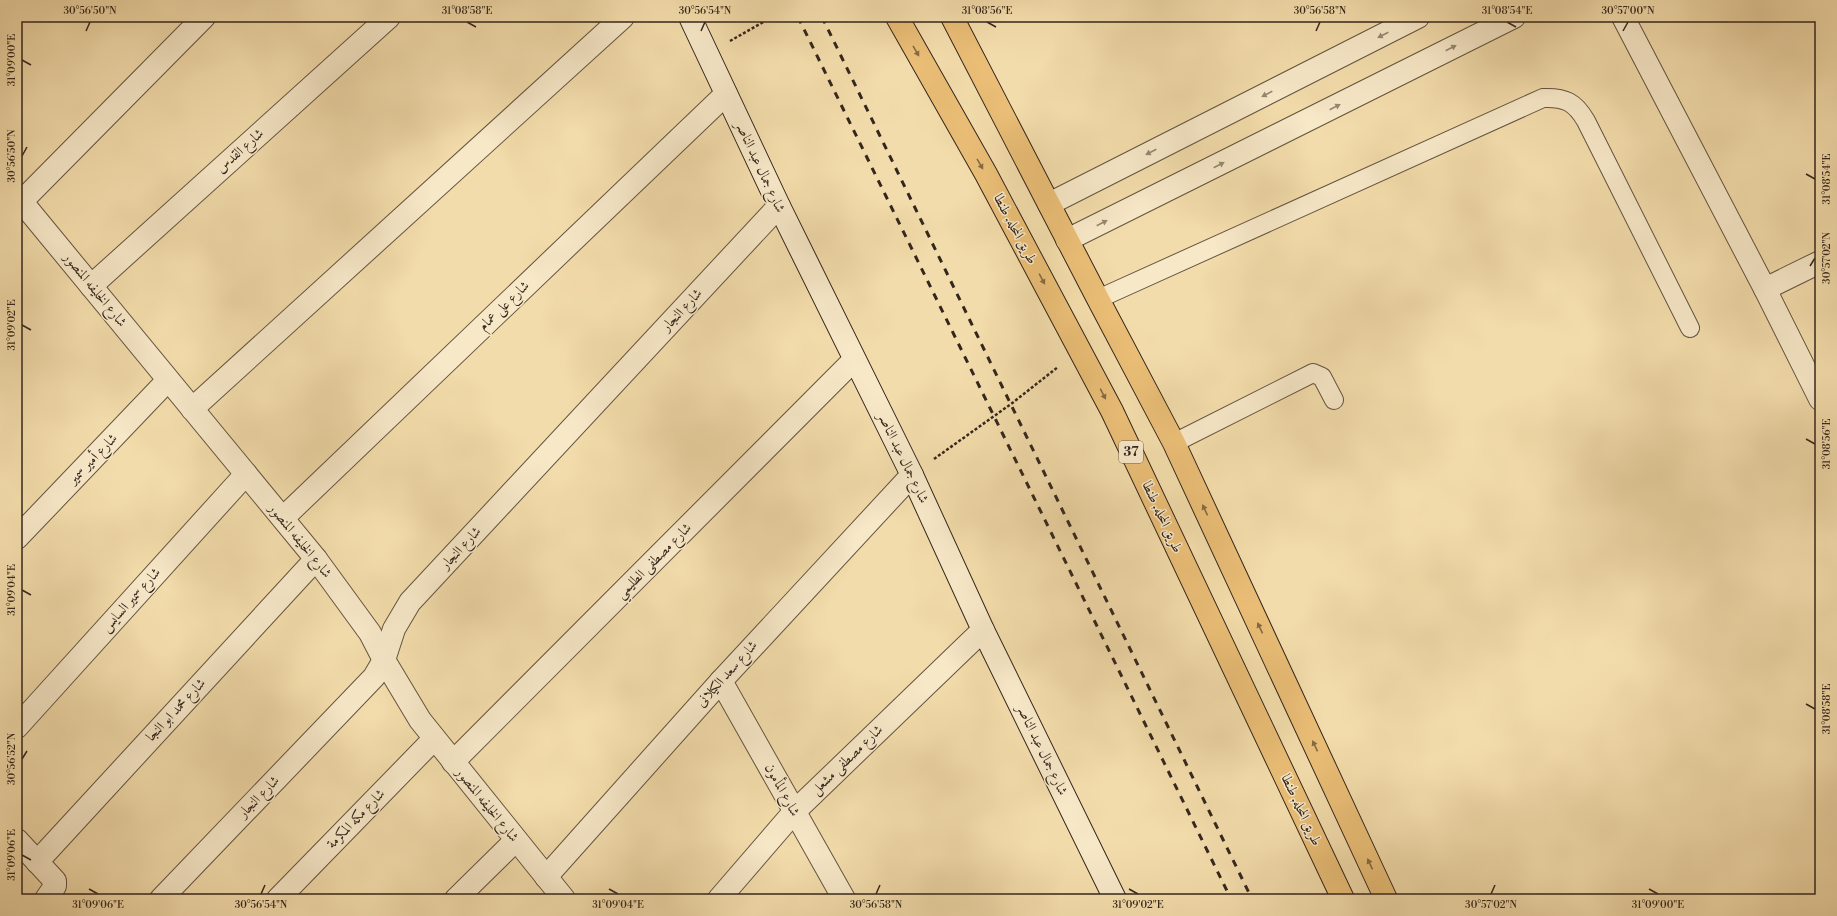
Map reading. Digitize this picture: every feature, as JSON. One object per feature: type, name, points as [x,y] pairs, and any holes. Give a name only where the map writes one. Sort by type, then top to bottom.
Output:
[{"type":"main road","name":"طريق المحله, طنطا","points":[[897,17],[986,174],[1112,412],[1343,899]]},
{"type":"main road","points":[[952,17],[1174,443],[1386,899]]},
{"type":"street","points":[[19,199],[204,17]]},
{"type":"street","name":"شارع القدس","points":[[91,286],[389,17]]},
{"type":"street","points":[[192,409],[623,17]]},
{"type":"street","name":"شارع جمال عبد الناصر","points":[[690,17],[779,206],[912,475],[983,630],[1115,899]]},
{"type":"street","points":[[1049,204],[1418,17]]},
{"type":"street","points":[[1067,240],[1514,17]]},
{"type":"street","points":[[1623,17],[1765,289],[1820,400]]},
{"type":"street","name":"شارع على عمام","points":[[283,518],[726,94]]},
{"type":"street","name":"شارع الخليفه المنصور","points":[[19,199],[316,559],[370,633],[384,660],[420,720],[564,899]]},
{"type":"street","name":"شارع النجار","points":[[161,899],[374,677],[384,660],[394,629],[410,602],[779,206]]},
{"type":"street","points":[[1765,289],[1820,262]]},
{"type":"street","name":"شارع مصطفى الطليمي","points":[[453,762],[854,360]]},
{"type":"street","name":"شارع أمير سمير","points":[[17,538],[168,380]]},
{"type":"street","name":"شارع سمير السايس","points":[[17,727],[246,474]]},
{"type":"street","name":"شارع سعد الكيلانى","points":[[546,877],[721,681],[912,475]]},
{"type":"street","name":"شارع محمد ابو النجا","points":[[37,862],[316,559]]},
{"type":"street","name":"شارع مصطفى مشعل","points":[[719,899],[794,812],[983,630]]},
{"type":"street","name":"شارع المأمون","points":[[721,681],[844,899]]},
{"type":"street","name":"شارع مكه المكرمة","points":[[278,899],[434,739]]},
{"type":"street","points":[[17,840],[55,881],[56,886],[46,899]]},
{"type":"street","points":[[456,899],[516,840]]},
{"type":"lane","points":[[1098,299],[1544,98],[1556,98],[1569,101],[1579,110],[1586,120],[1690,328]]},
{"type":"lane","points":[[1174,443],[1313,373],[1322,377],[1334,400]]},
{"type":"path","points":[[707,54],[772,17]]},
{"type":"path","points":[[912,475],[1011,404],[1080,351]]},
{"type":"railway","points":[[798,17],[1231,899]]},
{"type":"railway","points":[[822,17],[1252,899]]}]
